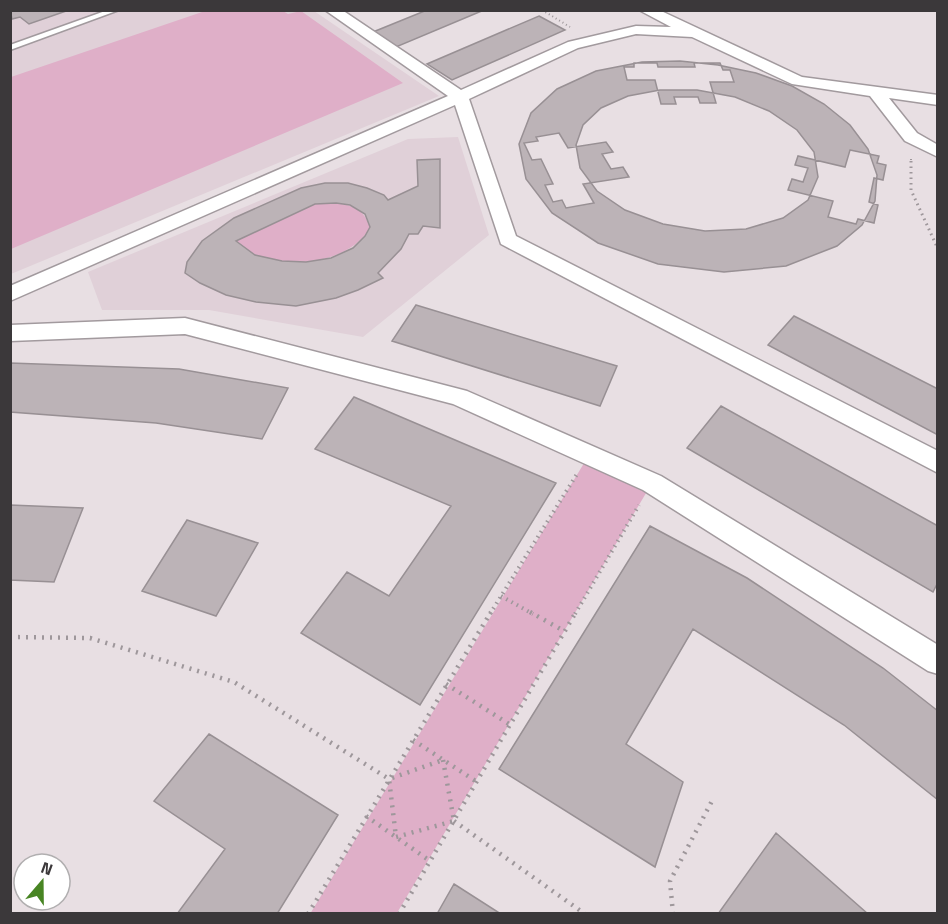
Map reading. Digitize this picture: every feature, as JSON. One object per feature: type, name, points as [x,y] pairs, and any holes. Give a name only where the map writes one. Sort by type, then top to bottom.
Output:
[{"type":"street","points":[[332,10],[460,98],[508,240],[938,463]]},
{"type":"street","points":[[646,10],[798,81],[938,100]]},
{"type":"street","points":[[10,294],[460,98],[573,45],[636,30],[695,33]]},
{"type":"street","points":[[876,93],[911,137],[938,152]]},
{"type":"street","points":[[10,333],[185,326],[459,397],[652,483],[938,661]]},
{"type":"lane","points":[[10,48],[116,10]]},
{"type":"path","points":[[911,137],[911,190],[938,249]]},
{"type":"path","points":[[308,914],[446,684],[589,455]]},
{"type":"path","points":[[399,914],[652,483]]},
{"type":"path","points":[[501,596],[564,631]]},
{"type":"path","points":[[10,637],[90,638],[234,682],[389,779]]},
{"type":"path","points":[[446,684],[509,724]]},
{"type":"path","points":[[413,740],[477,782]]},
{"type":"path","points":[[389,779],[443,760]]},
{"type":"path","points":[[443,760],[454,821],[585,914]]},
{"type":"path","points":[[389,779],[396,837]]},
{"type":"path","points":[[673,914],[669,881],[713,799]]},
{"type":"path","points":[[366,816],[430,861]]},
{"type":"path","points":[[396,837],[454,821]]},
{"type":"shaded area","points":[[11,11],[314,11],[439,96],[11,274]]},
{"type":"shaded area","points":[[205,11],[283,11],[288,14],[301,11],[403,83],[11,249],[11,77]]},
{"type":"shaded area","points":[[458,137],[489,235],[363,337],[209,310],[102,310],[88,272],[408,139]]},
{"type":"shaded area","points":[[336,203],[358,209],[370,227],[361,239],[335,255],[302,262],[269,260],[255,255],[236,241],[315,204]]},
{"type":"shaded area","points":[[589,455],[652,483],[397,913],[310,914]]},
{"type":"building","points":[[10,10],[69,10],[29,24],[20,17],[12,19]]},
{"type":"building","points":[[427,10],[484,10],[396,47],[373,32]]},
{"type":"building","points":[[539,16],[565,30],[452,80],[427,64]]},
{"type":"building","points":[[680,61],[718,65],[756,73],[792,86],[824,104],[850,125],[868,149],[877,175],[875,201],[862,225],[837,246],[786,266],[724,272],[658,264],[598,243],[552,213],[526,179],[519,144],[531,113],[557,89],[596,71],[642,62]],"holes":[[[660,90],[697,90],[735,97],[769,111],[797,130],[814,152],[818,177],[808,200],[783,218],[746,229],[705,231],[663,224],[625,210],[597,191],[580,168],[576,145],[583,125],[601,108],[628,96]]]},
{"type":"building","points":[[634,63],[657,63],[658,67],[695,67],[694,63],[720,63],[723,70],[730,70],[734,82],[710,82],[716,103],[700,103],[698,97],[674,97],[676,104],[661,104],[655,80],[627,80],[624,67],[634,67]]},
{"type":"building","points":[[559,133],[568,148],[606,142],[613,152],[602,154],[611,169],[623,167],[629,177],[583,184],[594,203],[566,208],[562,200],[553,202],[545,185],[553,184],[541,159],[532,160],[524,143],[538,141],[536,137]]},
{"type":"building","points":[[850,150],[879,156],[877,163],[886,165],[883,180],[874,178],[869,202],[878,205],[874,223],[858,219],[856,224],[828,217],[833,201],[788,190],[792,179],[803,182],[808,168],[795,165],[798,156],[845,167]]},
{"type":"building","points":[[440,159],[440,228],[423,226],[418,234],[409,234],[401,249],[378,273],[383,278],[336,298],[296,306],[256,302],[226,295],[185,273],[187,262],[202,241],[234,218],[301,188],[325,183],[348,183],[367,188],[384,195],[388,200],[418,186],[417,160]],"holes":[[[315,204],[350,205],[365,214],[370,227],[353,248],[331,258],[306,262],[282,261],[255,255],[236,241]]]},
{"type":"building","points":[[416,305],[617,366],[600,406],[392,341]]},
{"type":"building","points":[[794,316],[938,389],[938,435],[768,345]]},
{"type":"building","points":[[10,363],[179,369],[288,388],[262,439],[156,423],[10,412]]},
{"type":"building","points":[[354,397],[556,483],[420,705],[301,633],[347,572],[389,596],[451,506],[315,449]]},
{"type":"building","points":[[721,406],[938,526],[938,582],[933,592],[687,448]]},
{"type":"building","points":[[10,505],[83,508],[54,582],[10,580]]},
{"type":"building","points":[[187,520],[258,543],[216,616],[142,591]]},
{"type":"building","points":[[650,526],[747,578],[883,668],[938,711],[938,800],[844,725],[693,629],[626,744],[683,782],[655,867],[499,769]]},
{"type":"building","points":[[209,734],[338,815],[277,914],[177,914],[225,849],[154,801]]},
{"type":"building","points":[[776,833],[868,914],[718,914]]},
{"type":"building","points":[[454,884],[501,914],[437,914]]}]
